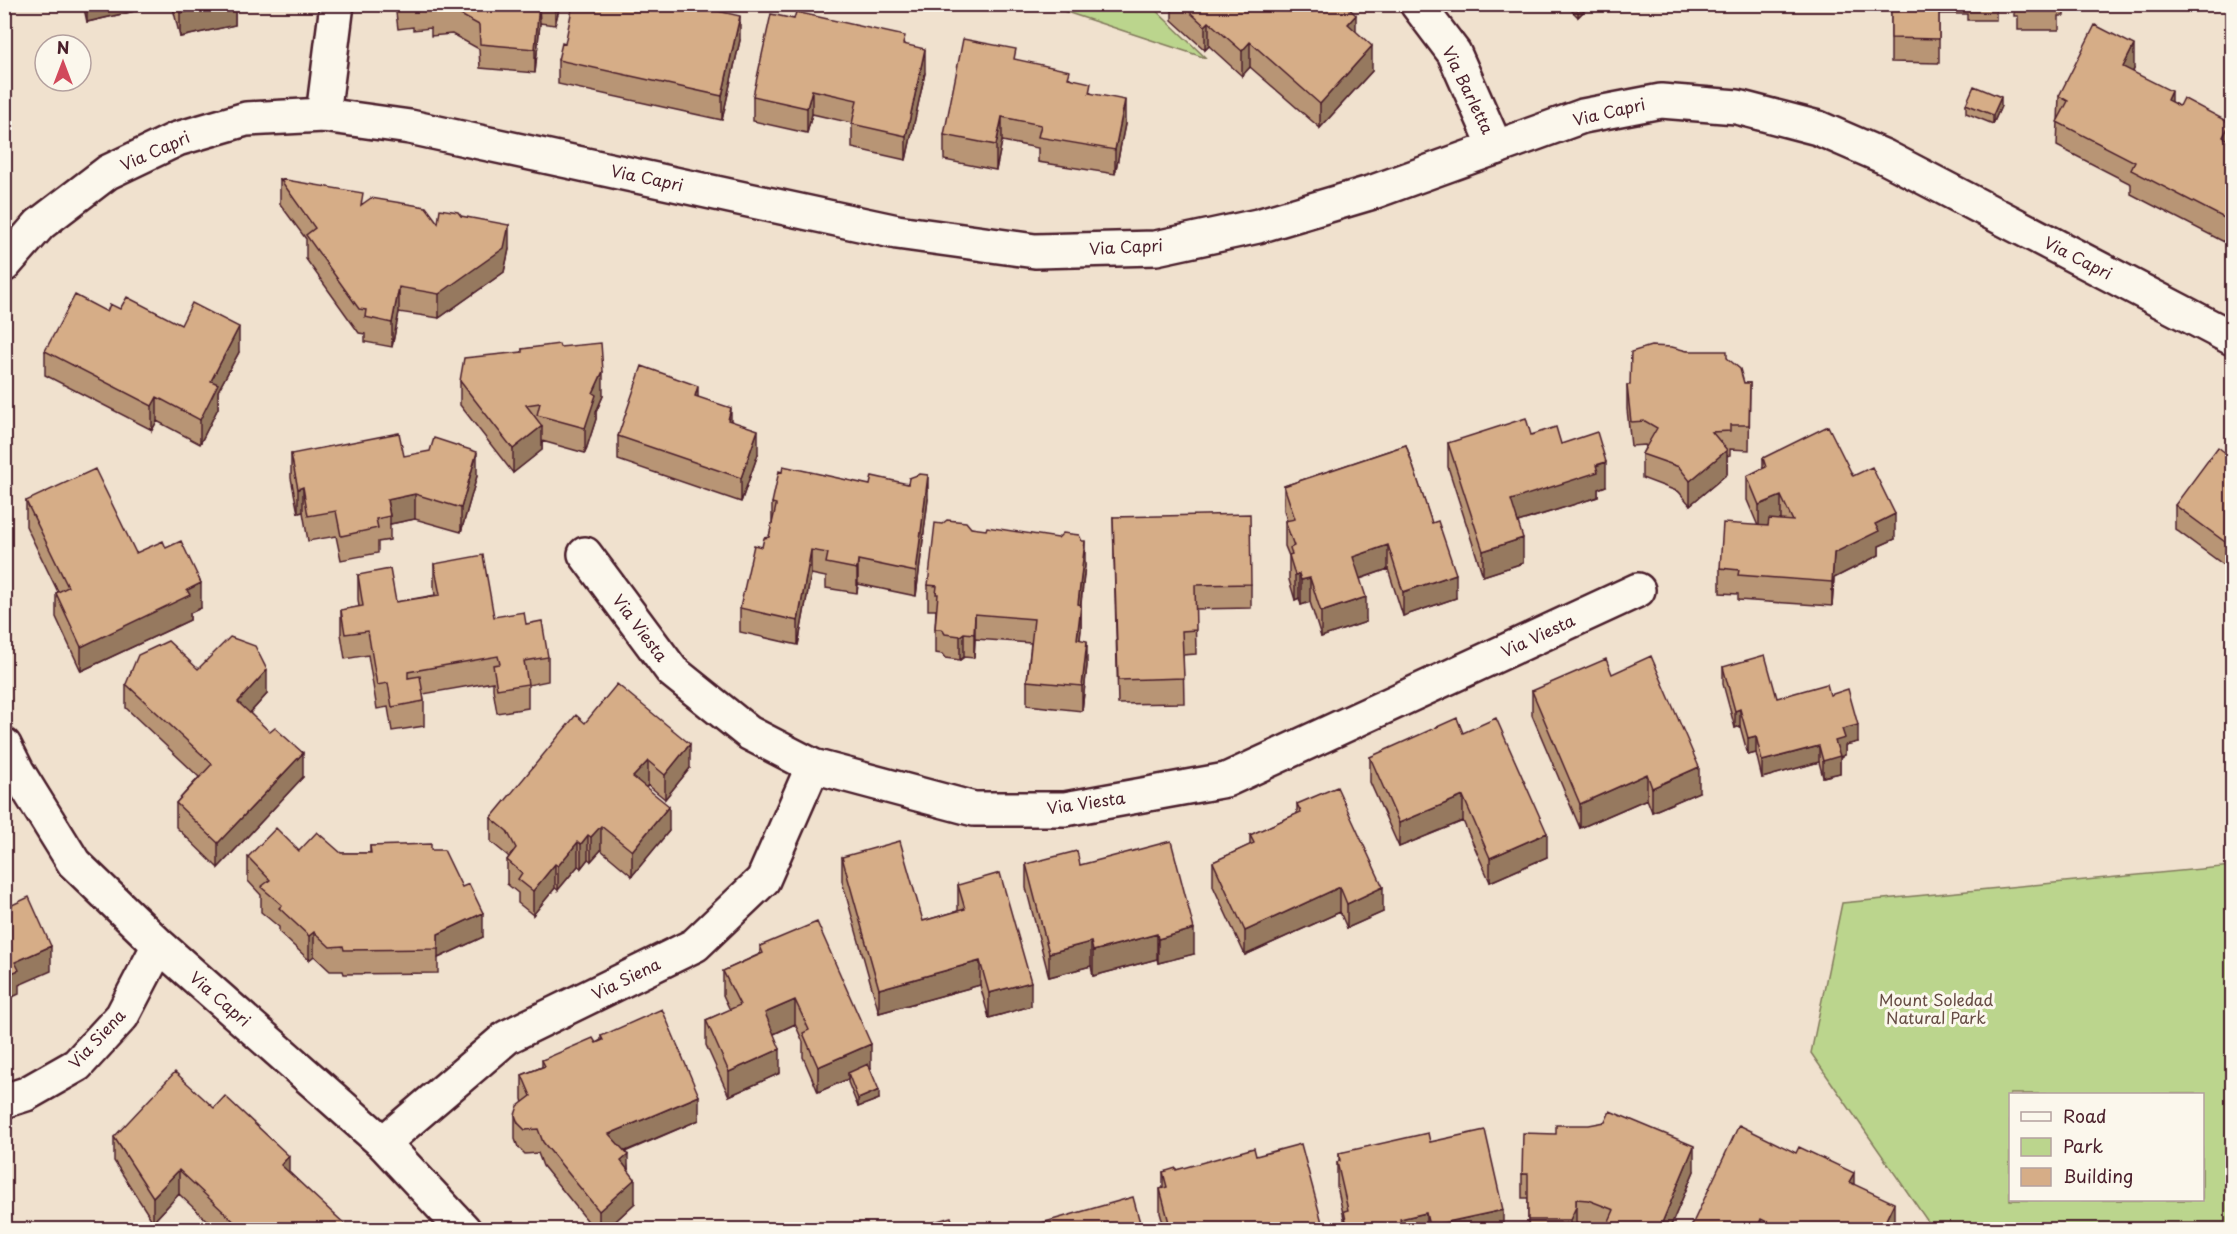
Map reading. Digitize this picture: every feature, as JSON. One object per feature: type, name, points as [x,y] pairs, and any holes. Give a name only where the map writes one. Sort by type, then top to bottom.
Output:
[{"type":"street","points":[[323,115],[337,4]]},
{"type":"street","name":"Via Barletta","points":[[1417,4],[1454,53],[1496,148]]},
{"type":"street","name":"Via Capri","points":[[4,265],[40,224],[108,172],[177,139],[246,119],[323,115],[410,127],[897,232],[1035,251],[1156,248],[1257,226],[1373,192],[1583,116],[1661,101],[1737,107],[1818,128],[1885,158],[2232,338]]},
{"type":"street","name":"Via Viesta","points":[[585,554],[672,671],[749,733],[813,766],[974,809],[1065,809],[1226,780],[1638,590]]},
{"type":"street","name":"Via Capri","points":[[4,745],[17,771],[74,863],[159,945],[383,1143],[464,1230]]},
{"type":"street","name":"Via Siena","points":[[383,1143],[507,1037],[695,945],[763,880],[813,766]]},
{"type":"street","name":"Via Siena","points":[[4,1101],[26,1094],[76,1065],[122,1016],[159,945]]},
{"type":"green space","points":[[1045,5],[1150,5],[1206,58]]},
{"type":"green space","name":"Mount Soledad Natural Park","points":[[2232,866],[2232,1229],[1933,1229],[1811,1053],[1842,903]]},
{"type":"building","points":[[178,4],[219,4],[180,13]]},
{"type":"building","points":[[431,4],[539,4],[535,49],[480,44],[479,25],[452,10],[431,12]]},
{"type":"building","points":[[573,4],[687,4],[740,16],[722,96],[558,60],[562,43],[565,44]]},
{"type":"building","points":[[1181,4],[1344,4],[1356,15],[1348,24],[1372,46],[1320,104],[1250,42],[1242,51],[1209,22],[1205,26]]},
{"type":"building","points":[[1891,4],[1939,4],[1939,39],[1891,38]]},
{"type":"building","points":[[2059,4],[2059,5],[2018,5]]},
{"type":"building","points":[[796,12],[905,36],[903,44],[925,49],[906,136],[852,124],[857,100],[812,90],[807,108],[753,96],[771,14],[794,19]]},
{"type":"building","points":[[2095,25],[2134,45],[2123,67],[2171,91],[2167,100],[2179,106],[2183,98],[2230,123],[2223,137],[2232,142],[2232,222],[2131,170],[2135,162],[2057,122],[2068,101],[2059,96]]},
{"type":"building","points":[[963,39],[1016,49],[1014,59],[1070,71],[1068,78],[1091,83],[1089,93],[1125,100],[1115,150],[1038,137],[1041,125],[1002,117],[996,145],[944,135]]},
{"type":"building","points":[[1974,86],[2001,97],[1993,115],[1966,104]]},
{"type":"building","points":[[280,179],[363,193],[361,205],[371,198],[426,207],[438,223],[440,209],[458,212],[461,216],[509,225],[504,248],[439,294],[399,287],[392,323],[365,317],[366,310],[359,309],[306,235],[315,228]]},
{"type":"building","points":[[75,295],[107,312],[110,304],[120,309],[127,297],[181,325],[192,303],[239,327],[211,381],[218,384],[200,420],[157,397],[152,406],[45,351]]},
{"type":"building","points":[[601,343],[603,371],[593,393],[596,395],[585,428],[537,415],[540,403],[526,405],[542,426],[513,449],[460,381],[464,358],[522,352],[522,349],[559,344],[560,347]]},
{"type":"building","points":[[1651,346],[1672,347],[1687,351],[1727,351],[1727,358],[1740,369],[1744,383],[1750,383],[1749,425],[1730,425],[1730,431],[1712,432],[1727,450],[1690,481],[1679,467],[1642,454],[1657,428],[1645,421],[1631,422],[1627,385],[1630,385],[1631,352]]},
{"type":"building","points":[[642,366],[698,386],[695,396],[731,408],[728,420],[758,430],[741,478],[618,436]]},
{"type":"building","points":[[1526,418],[1531,435],[1556,427],[1561,444],[1597,432],[1606,462],[1596,465],[1598,472],[1511,500],[1523,538],[1483,551],[1448,443]]},
{"type":"building","points":[[1828,426],[1853,476],[1872,467],[1895,514],[1875,524],[1879,531],[1834,553],[1832,582],[1738,575],[1739,570],[1720,568],[1723,523],[1768,526],[1769,519],[1793,521],[1781,496],[1759,505],[1747,476],[1766,467],[1763,458]]},
{"type":"building","points":[[399,433],[404,456],[430,451],[434,438],[477,452],[461,508],[415,494],[387,500],[390,516],[376,519],[378,528],[341,536],[336,511],[308,516],[303,487],[298,489],[291,454]]},
{"type":"building","points":[[1406,445],[1432,523],[1438,521],[1456,574],[1403,592],[1388,545],[1353,557],[1366,597],[1321,612],[1310,578],[1301,580],[1299,574],[1295,575],[1289,555],[1292,554],[1290,548],[1294,546],[1285,521],[1295,519],[1284,486]]},
{"type":"building","points":[[2218,447],[2232,458],[2232,547],[2175,505]]},
{"type":"building","points":[[783,466],[870,485],[872,476],[908,484],[909,478],[920,474],[928,475],[916,572],[858,560],[857,569],[826,563],[828,553],[811,550],[798,621],[740,608],[754,545],[762,547],[764,538],[769,537],[776,506],[772,503],[779,471],[782,472]]},
{"type":"building","points":[[95,469],[136,553],[163,541],[166,548],[181,541],[201,583],[187,590],[190,595],[81,647],[56,593],[68,587],[26,501]]},
{"type":"building","points":[[1250,514],[1251,584],[1195,585],[1196,630],[1182,631],[1184,678],[1118,680],[1113,517]]},
{"type":"building","points":[[947,520],[966,522],[971,528],[986,530],[987,527],[1058,538],[1063,533],[1079,535],[1082,541],[1085,541],[1078,604],[1081,605],[1077,639],[1087,641],[1082,686],[1027,681],[1034,619],[975,614],[974,634],[964,633],[960,636],[945,634],[942,629],[935,629],[937,586],[928,585],[935,523],[942,524]]},
{"type":"building","points":[[483,555],[494,617],[524,612],[526,624],[542,621],[548,657],[524,661],[528,684],[497,689],[493,665],[500,664],[498,656],[408,672],[408,678],[420,676],[424,701],[392,707],[388,683],[377,685],[368,631],[345,634],[341,610],[363,606],[358,575],[390,569],[396,602],[440,595],[434,564]]},
{"type":"building","points":[[230,637],[255,646],[267,670],[238,702],[270,732],[275,728],[303,753],[218,843],[176,803],[212,764],[126,684],[138,655],[168,641],[198,669]]},
{"type":"building","points":[[1765,655],[1777,698],[1827,684],[1830,695],[1848,689],[1858,725],[1842,729],[1845,738],[1835,741],[1840,756],[1823,761],[1819,746],[1762,761],[1756,736],[1748,738],[1740,709],[1735,711],[1723,667]]},
{"type":"building","points":[[1651,656],[1699,767],[1652,788],[1647,774],[1580,804],[1532,691],[1606,659],[1612,674]]},
{"type":"building","points":[[617,684],[690,744],[665,775],[648,761],[633,777],[669,806],[632,851],[601,826],[591,837],[588,835],[581,844],[578,842],[558,866],[555,864],[533,891],[518,879],[522,873],[507,860],[516,848],[507,831],[491,818],[576,715],[585,723]]},
{"type":"building","points":[[1457,718],[1463,733],[1496,718],[1547,833],[1490,858],[1463,796],[1399,823],[1370,757]]},
{"type":"building","points":[[1337,787],[1383,887],[1347,904],[1340,887],[1245,931],[1213,862],[1254,843],[1250,835],[1301,812],[1297,804]]},
{"type":"building","points":[[276,828],[299,851],[317,832],[341,853],[371,853],[370,846],[431,844],[431,850],[444,850],[462,887],[469,884],[483,913],[438,934],[438,949],[344,950],[343,946],[330,947],[314,932],[309,936],[279,908],[282,905],[261,887],[270,880],[248,857]]},
{"type":"building","points":[[900,841],[923,921],[965,909],[958,885],[1000,873],[1031,982],[989,993],[980,961],[879,989],[842,857]]},
{"type":"building","points":[[1171,841],[1194,929],[1158,939],[1157,934],[1093,951],[1091,942],[1049,953],[1026,864],[1077,851],[1080,865]]},
{"type":"building","points":[[29,897],[51,946],[15,962],[19,970],[4,976],[4,899],[8,907]]},
{"type":"building","points":[[817,922],[871,1044],[818,1067],[803,1033],[809,1030],[795,1000],[765,1013],[780,1049],[729,1072],[706,1020],[740,1005],[723,971],[763,953],[760,946]]},
{"type":"building","points":[[662,1009],[699,1096],[609,1134],[628,1155],[621,1161],[635,1179],[599,1211],[543,1142],[538,1129],[525,1130],[518,1123],[515,1115],[518,1106],[531,1096],[522,1075],[545,1066],[542,1060],[593,1038],[596,1043],[603,1040],[601,1036]]},
{"type":"building","points":[[868,1064],[879,1090],[858,1099],[848,1073]]},
{"type":"building","points":[[175,1072],[214,1108],[225,1096],[289,1156],[281,1165],[349,1228],[348,1230],[243,1230],[179,1170],[153,1197],[114,1137]]},
{"type":"building","points":[[1610,1111],[1694,1146],[1659,1230],[1610,1230],[1606,1228],[1614,1210],[1588,1200],[1576,1199],[1576,1207],[1570,1220],[1528,1220],[1528,1174],[1522,1174],[1523,1133],[1556,1134],[1556,1125],[1589,1125],[1605,1122]]},
{"type":"building","points":[[1739,1125],[1796,1153],[1799,1147],[1854,1173],[1849,1182],[1894,1203],[1881,1230],[1783,1230],[1761,1219],[1756,1230],[1695,1230],[1691,1227]]},
{"type":"building","points":[[1485,1130],[1503,1210],[1429,1226],[1426,1213],[1400,1219],[1402,1230],[1348,1230],[1344,1211],[1348,1210],[1337,1162],[1340,1161],[1339,1153],[1428,1133],[1430,1142]]},
{"type":"building","points":[[1301,1144],[1324,1230],[1171,1230],[1160,1189],[1167,1187],[1163,1172],[1254,1148],[1256,1156]]},
{"type":"building","points":[[1133,1197],[1142,1230],[1017,1230]]},
{"type":"building","points":[[951,1217],[955,1230],[907,1230]]}]
